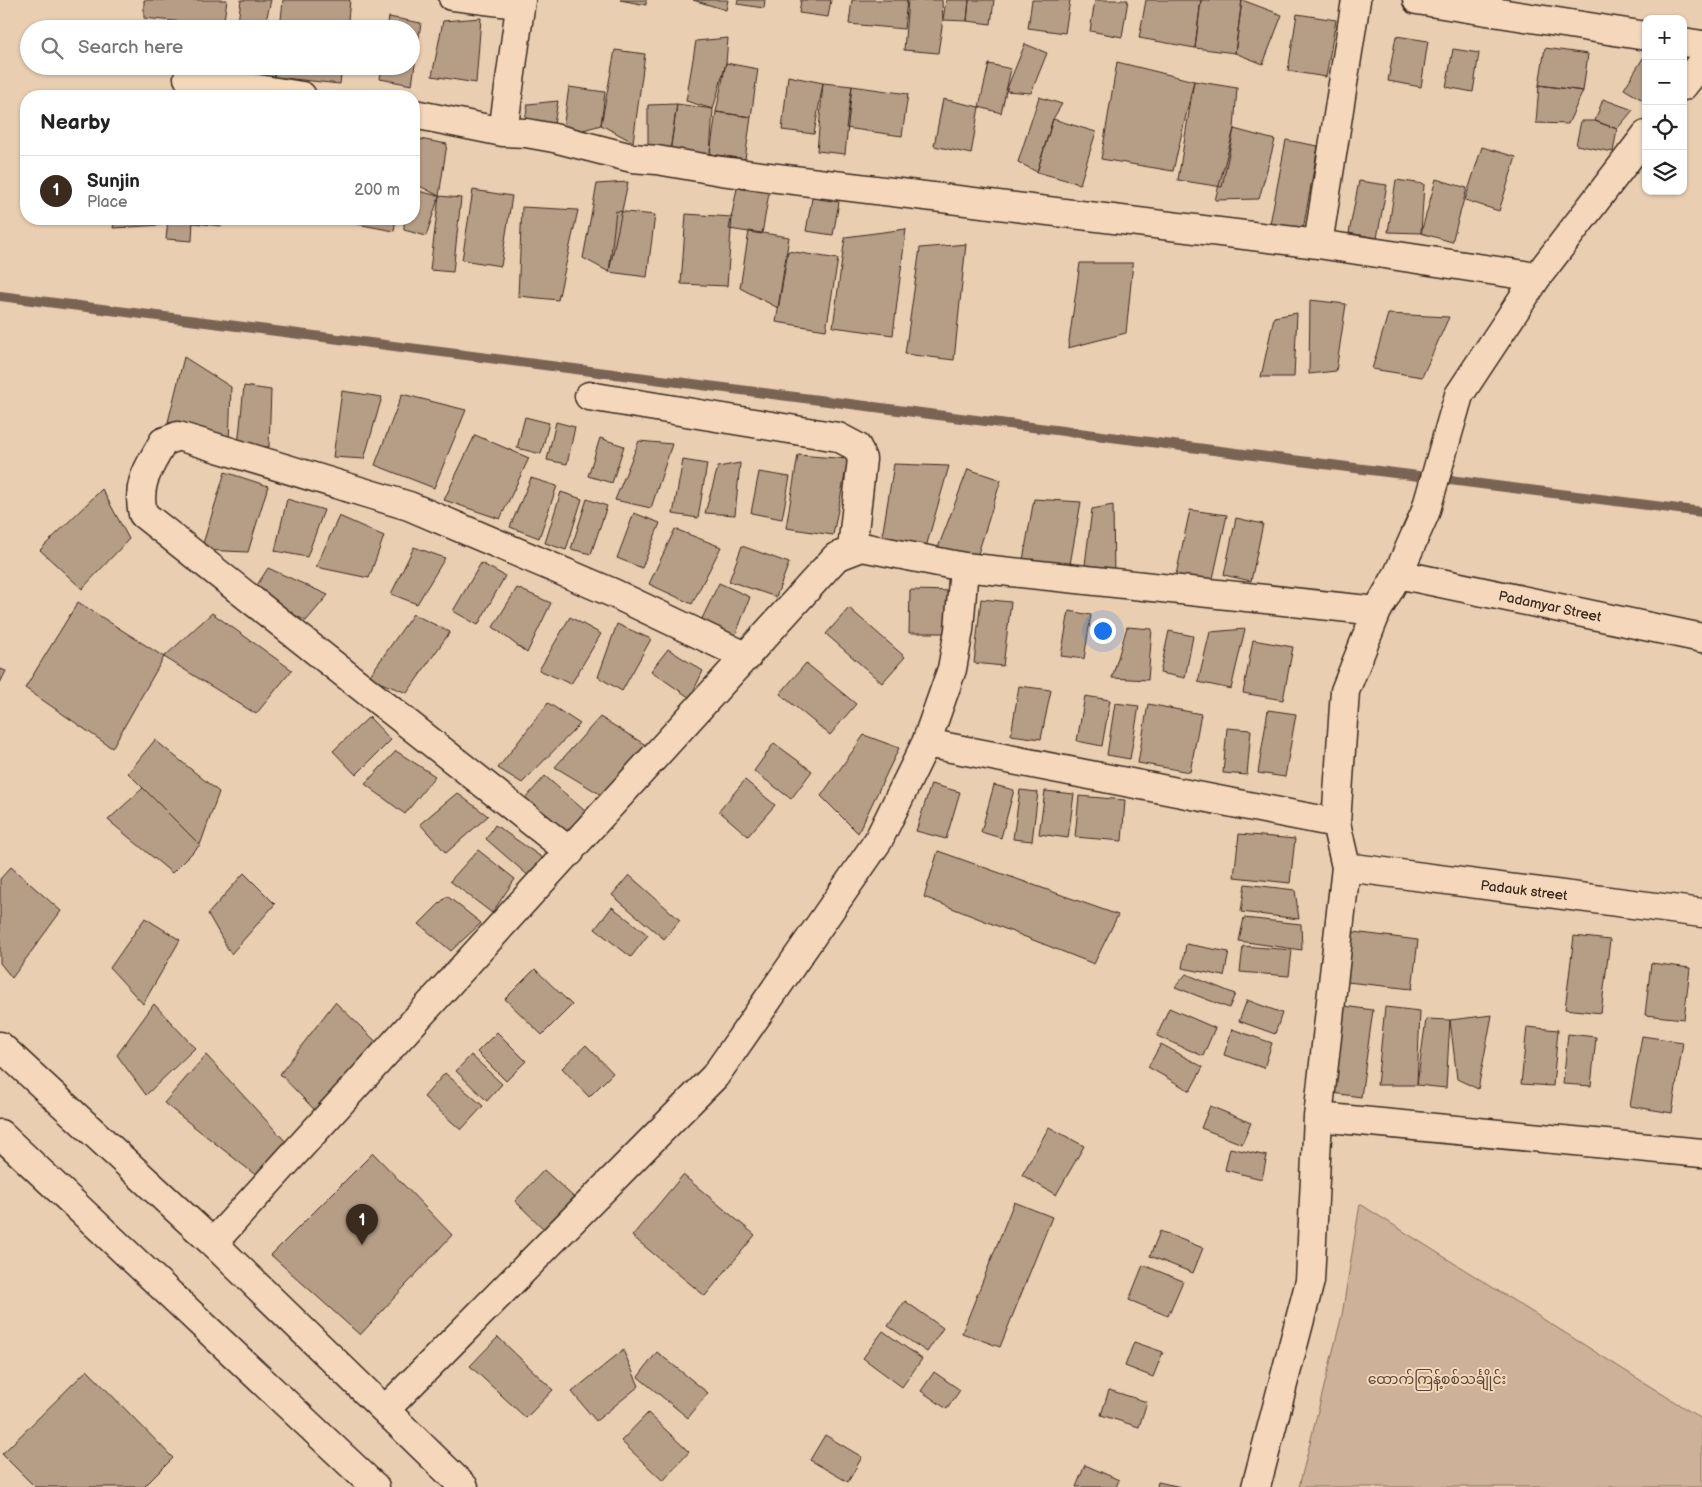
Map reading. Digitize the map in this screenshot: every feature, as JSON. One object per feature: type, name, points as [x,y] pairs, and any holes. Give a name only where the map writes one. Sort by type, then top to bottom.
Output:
[{"type":"main road","points":[[1318,244],[1356,0]]},
{"type":"main road","points":[[1417,0],[1642,35]]},
{"type":"main road","points":[[503,132],[520,4]]},
{"type":"main road","points":[[1687,42],[1702,44]]},
{"type":"main road","points":[[1687,81],[1702,62]]},
{"type":"main road","points":[[188,78],[264,90]]},
{"type":"main road","points":[[420,115],[503,132],[526,133],[632,158],[658,160],[721,171],[1318,244],[1537,277]]},
{"type":"main road","points":[[1256,1487],[1310,1281],[1318,1117],[1346,867],[1336,823],[1345,691],[1378,611],[1398,574],[1425,513],[1458,395],[1537,277],[1642,140]]},
{"type":"main road","points":[[589,396],[838,437],[857,447],[862,459],[852,549]]},
{"type":"main road","points":[[570,852],[143,514],[139,497],[143,478],[163,442],[178,436],[409,506],[613,593],[746,657]]},
{"type":"main road","points":[[213,1243],[836,557],[862,546],[964,567],[1378,611]]},
{"type":"main road","points":[[386,1409],[715,1076],[878,841],[926,743],[952,668],[959,630],[964,567]]},
{"type":"main road","name":"Padamyar Street","points":[[1398,574],[1702,638]]},
{"type":"main road","points":[[926,743],[1336,823]]},
{"type":"main road","name":"Padauk street","points":[[1346,867],[1702,913]]},
{"type":"main road","points":[[0,1046],[213,1243],[386,1409],[464,1487]]},
{"type":"main road","points":[[1318,1117],[1702,1153]]},
{"type":"main road","points":[[0,1134],[375,1487]]},
{"type":"lane","points":[[449,0],[520,4]]},
{"type":"green space","name":"ထောက်ကြန့်စစ်သင်္ချိုင်း","points":[[1360,1204],[1702,1419],[1702,1487],[1299,1487],[1342,1315]]},
{"type":"building","points":[[144,0],[227,0],[224,20],[164,20],[144,18]]},
{"type":"building","points":[[241,0],[271,0],[266,20],[238,20]]},
{"type":"building","points":[[283,0],[350,0],[348,20],[281,20]]},
{"type":"building","points":[[620,0],[646,0],[646,5]]},
{"type":"building","points":[[693,0],[728,0],[726,10]]},
{"type":"building","points":[[738,0],[765,0],[764,8],[737,4]]},
{"type":"building","points":[[801,0],[831,0],[828,17],[799,13]]},
{"type":"building","points":[[852,0],[907,0],[904,29],[849,24]]},
{"type":"building","points":[[908,0],[942,0],[943,20],[938,53],[904,50]]},
{"type":"building","points":[[946,0],[969,0],[967,21],[943,20]]},
{"type":"building","points":[[969,0],[994,0],[991,24],[967,21]]},
{"type":"building","points":[[1032,0],[1070,0],[1065,33],[1028,28]]},
{"type":"building","points":[[1095,0],[1128,0],[1122,37],[1090,31]]},
{"type":"building","points":[[1146,0],[1201,0],[1195,48],[1139,38]]},
{"type":"building","points":[[1201,0],[1242,0],[1235,53],[1195,48]]},
{"type":"building","points":[[1242,0],[1282,15],[1263,64],[1235,53]]},
{"type":"building","points":[[1297,14],[1336,20],[1326,77],[1288,71]]},
{"type":"building","points":[[389,17],[405,20],[388,20]]},
{"type":"building","points":[[481,18],[476,83],[432,76],[443,21]]},
{"type":"building","points":[[1396,36],[1428,41],[1421,87],[1388,81]]},
{"type":"building","points":[[728,38],[726,63],[713,109],[686,101],[696,41]]},
{"type":"building","points":[[1025,44],[1047,53],[1031,93],[1006,91]]},
{"type":"building","points":[[1545,48],[1588,54],[1583,91],[1539,85]]},
{"type":"building","points":[[1453,49],[1479,53],[1473,92],[1446,87]]},
{"type":"building","points":[[615,50],[645,54],[633,142],[601,125]]},
{"type":"building","points":[[1642,60],[1642,100],[1624,89]]},
{"type":"building","points":[[1117,62],[1194,81],[1173,171],[1101,159]]},
{"type":"building","points":[[726,63],[758,69],[751,117],[716,112]]},
{"type":"building","points":[[989,64],[1011,69],[1001,113],[979,107]]},
{"type":"building","points":[[274,75],[341,75],[340,84],[274,77]]},
{"type":"building","points":[[381,75],[413,75],[412,85],[380,79]]},
{"type":"building","points":[[788,76],[823,83],[814,134],[782,130]]},
{"type":"building","points":[[1194,81],[1237,88],[1234,129],[1222,187],[1178,180]]},
{"type":"building","points":[[823,83],[852,86],[845,154],[817,151]]},
{"type":"building","points":[[1539,85],[1583,91],[1568,124],[1536,123]]},
{"type":"building","points":[[852,86],[908,94],[902,136],[846,128]]},
{"type":"building","points":[[569,87],[605,92],[601,125],[562,136]]},
{"type":"building","points":[[1039,97],[1062,104],[1053,119],[1037,172],[1018,162]]},
{"type":"building","points":[[943,99],[979,107],[971,154],[934,146]]},
{"type":"building","points":[[1603,99],[1633,110],[1617,129],[1595,121]]},
{"type":"building","points":[[558,101],[553,130],[524,125],[528,104]]},
{"type":"building","points":[[677,104],[670,152],[648,146],[648,105]]},
{"type":"building","points":[[677,104],[713,109],[710,154],[670,152]]},
{"type":"building","points":[[716,112],[751,117],[745,159],[710,154]]},
{"type":"building","points":[[1053,119],[1096,132],[1080,184],[1037,172]]},
{"type":"building","points":[[1581,121],[1595,121],[1617,129],[1613,152],[1576,145]]},
{"type":"building","points":[[1234,129],[1275,140],[1259,199],[1215,200]]},
{"type":"building","points":[[420,139],[447,144],[439,196],[420,186]]},
{"type":"building","points":[[1286,140],[1318,146],[1303,230],[1270,224]]},
{"type":"building","points":[[1482,147],[1516,157],[1499,211],[1465,200]]},
{"type":"building","points":[[1436,179],[1467,188],[1452,242],[1421,233]]},
{"type":"building","points":[[1396,180],[1424,184],[1421,233],[1388,232]]},
{"type":"building","points":[[1359,181],[1387,185],[1377,238],[1349,233]]},
{"type":"building","points":[[628,182],[609,272],[583,258],[597,184]]},
{"type":"building","points":[[737,188],[769,193],[762,234],[729,229]]},
{"type":"building","points":[[473,190],[512,196],[501,266],[462,260]]},
{"type":"building","points":[[420,191],[439,196],[426,236],[404,230],[404,225],[420,225]]},
{"type":"building","points":[[439,196],[461,198],[453,272],[430,270]]},
{"type":"building","points":[[812,198],[839,202],[833,235],[806,231]]},
{"type":"building","points":[[522,207],[578,210],[558,300],[518,296]]},
{"type":"building","points":[[616,211],[655,215],[647,277],[609,272]]},
{"type":"building","points":[[686,214],[732,217],[727,286],[681,284]]},
{"type":"building","points":[[114,225],[161,225],[113,228]]},
{"type":"building","points":[[167,225],[193,225],[192,241],[166,239]]},
{"type":"building","points":[[362,225],[395,225],[394,231]]},
{"type":"building","points":[[906,229],[893,335],[833,327],[845,237]]},
{"type":"building","points":[[749,231],[789,237],[778,308],[740,288]]},
{"type":"building","points":[[966,244],[954,360],[905,354],[920,248]]},
{"type":"building","points":[[788,251],[838,259],[826,330],[776,322]]},
{"type":"building","points":[[1080,263],[1133,263],[1126,333],[1068,348]]},
{"type":"building","points":[[1310,300],[1346,304],[1336,371],[1309,374]]},
{"type":"building","points":[[1297,313],[1294,377],[1261,377],[1274,317]]},
{"type":"building","points":[[1388,314],[1449,317],[1422,377],[1372,369]]},
{"type":"building","points":[[184,357],[231,387],[229,444],[168,422]]},
{"type":"building","points":[[244,386],[271,390],[269,447],[238,446]]},
{"type":"building","points":[[342,391],[382,397],[364,459],[333,457]]},
{"type":"building","points":[[402,394],[466,410],[434,488],[375,465]]},
{"type":"building","points":[[525,417],[549,423],[541,454],[517,448]]},
{"type":"building","points":[[556,422],[575,427],[567,464],[547,460]]},
{"type":"building","points":[[475,435],[529,458],[500,519],[444,500]]},
{"type":"building","points":[[600,438],[624,446],[612,483],[588,476]]},
{"type":"building","points":[[639,441],[672,444],[651,508],[615,500]]},
{"type":"building","points":[[798,455],[848,459],[833,535],[786,528]]},
{"type":"building","points":[[683,460],[707,464],[698,518],[673,514]]},
{"type":"building","points":[[740,463],[735,515],[705,513],[718,467]]},
{"type":"building","points":[[894,464],[949,466],[926,547],[881,543]]},
{"type":"building","points":[[968,469],[1001,480],[976,560],[936,553]]},
{"type":"building","points":[[225,472],[268,486],[248,552],[201,550]]},
{"type":"building","points":[[759,472],[790,477],[782,519],[751,513]]},
{"type":"building","points":[[531,478],[557,486],[539,538],[510,527]]},
{"type":"building","points":[[102,489],[129,539],[82,589],[40,550]]},
{"type":"building","points":[[561,492],[582,499],[566,550],[545,543]]},
{"type":"building","points":[[287,499],[324,510],[307,557],[275,551]]},
{"type":"building","points":[[587,499],[607,506],[591,554],[571,549]]},
{"type":"building","points":[[1034,499],[1081,502],[1069,570],[1023,560]]},
{"type":"building","points":[[1113,505],[1114,577],[1085,565],[1092,509]]},
{"type":"building","points":[[1190,510],[1227,515],[1212,583],[1174,584]]},
{"type":"building","points":[[634,513],[660,523],[642,568],[617,558]]},
{"type":"building","points":[[339,516],[384,536],[369,578],[316,567]]},
{"type":"building","points":[[1236,518],[1263,524],[1251,581],[1224,575]]},
{"type":"building","points":[[675,529],[721,547],[692,604],[649,584]]},
{"type":"building","points":[[742,546],[789,563],[776,597],[729,581]]},
{"type":"building","points":[[414,547],[445,558],[417,604],[391,594]]},
{"type":"building","points":[[481,563],[505,576],[478,625],[453,611]]},
{"type":"building","points":[[268,568],[328,595],[306,621],[252,593]]},
{"type":"building","points":[[719,583],[750,597],[734,639],[698,627]]},
{"type":"building","points":[[517,588],[551,603],[527,653],[493,627]]},
{"type":"building","points":[[910,590],[955,591],[954,633],[909,633]]},
{"type":"building","points":[[981,599],[1011,602],[1003,666],[974,663]]},
{"type":"building","points":[[78,602],[164,657],[112,748],[25,688]]},
{"type":"building","points":[[849,608],[905,657],[882,683],[826,634]]},
{"type":"building","points":[[1069,611],[1091,615],[1084,659],[1061,656]]},
{"type":"building","points":[[212,613],[292,670],[256,714],[164,657]]},
{"type":"building","points":[[413,614],[450,632],[407,693],[368,678]]},
{"type":"building","points":[[570,617],[601,634],[571,684],[539,670]]},
{"type":"building","points":[[617,624],[651,639],[622,691],[598,677]]},
{"type":"building","points":[[1127,627],[1152,629],[1148,680],[1112,678]]},
{"type":"building","points":[[1245,629],[1231,689],[1198,682],[1210,632]]},
{"type":"building","points":[[1169,631],[1193,636],[1185,678],[1160,673]]},
{"type":"building","points":[[1253,640],[1293,647],[1283,700],[1243,693]]},
{"type":"building","points":[[668,649],[703,671],[690,698],[651,671]]},
{"type":"building","points":[[806,663],[856,704],[830,735],[780,694]]},
{"type":"building","points":[[0,669],[6,671],[0,683]]},
{"type":"building","points":[[1019,686],[1051,690],[1041,739],[1011,735]]},
{"type":"building","points":[[1085,696],[1110,700],[1102,746],[1077,741]]},
{"type":"building","points":[[548,703],[580,724],[522,783],[498,768]]},
{"type":"building","points":[[1115,703],[1139,706],[1130,759],[1107,755]]},
{"type":"building","points":[[1148,704],[1201,714],[1190,772],[1138,763]]},
{"type":"building","points":[[1268,710],[1296,714],[1285,777],[1258,773]]},
{"type":"building","points":[[369,717],[391,740],[356,775],[333,751]]},
{"type":"building","points":[[600,717],[649,747],[608,799],[555,767]]},
{"type":"building","points":[[1227,728],[1251,730],[1247,775],[1223,773]]},
{"type":"building","points":[[864,735],[899,748],[858,833],[821,796]]},
{"type":"building","points":[[155,740],[219,792],[200,845],[128,773]]},
{"type":"building","points":[[774,743],[812,771],[791,799],[754,771]]},
{"type":"building","points":[[396,751],[435,776],[405,814],[365,784]]},
{"type":"building","points":[[545,776],[593,818],[567,836],[524,800]]},
{"type":"building","points":[[745,780],[775,805],[748,836],[719,811]]},
{"type":"building","points":[[931,784],[960,792],[946,839],[916,831]]},
{"type":"building","points":[[994,785],[1014,790],[1001,838],[981,832]]},
{"type":"building","points":[[143,788],[200,845],[172,873],[108,820]]},
{"type":"building","points":[[1020,790],[1038,792],[1032,841],[1013,839]]},
{"type":"building","points":[[1045,791],[1074,794],[1068,838],[1039,834]]},
{"type":"building","points":[[457,793],[488,816],[446,853],[420,824]]},
{"type":"building","points":[[1079,796],[1125,800],[1122,841],[1075,837]]},
{"type":"building","points":[[495,825],[550,863],[538,884],[486,839]]},
{"type":"building","points":[[1239,834],[1295,839],[1290,883],[1234,877]]},
{"type":"building","points":[[478,850],[515,879],[492,913],[450,881]]},
{"type":"building","points":[[938,851],[1118,915],[1094,964],[924,897]]},
{"type":"building","points":[[11,867],[61,911],[12,978],[0,963],[0,879]]},
{"type":"building","points":[[244,873],[275,904],[231,954],[208,914]]},
{"type":"building","points":[[629,875],[680,920],[664,939],[612,895]]},
{"type":"building","points":[[1245,884],[1295,890],[1299,919],[1241,912]]},
{"type":"building","points":[[447,896],[481,923],[451,951],[419,924]]},
{"type":"building","points":[[612,907],[648,935],[631,957],[595,929]]},
{"type":"building","points":[[145,918],[180,940],[143,1004],[110,968]]},
{"type":"building","points":[[1244,918],[1301,924],[1302,950],[1239,941]]},
{"type":"building","points":[[1353,932],[1418,940],[1412,989],[1347,982]]},
{"type":"building","points":[[1574,936],[1610,940],[1601,1013],[1565,1009]]},
{"type":"building","points":[[1186,944],[1229,952],[1224,976],[1182,968]]},
{"type":"building","points":[[1243,946],[1292,950],[1289,976],[1240,972]]},
{"type":"building","points":[[1651,963],[1690,968],[1684,1019],[1645,1015]]},
{"type":"building","points":[[535,969],[572,1005],[542,1035],[505,999]]},
{"type":"building","points":[[1186,974],[1235,994],[1229,1008],[1175,987]]},
{"type":"building","points":[[1247,1000],[1282,1013],[1275,1034],[1239,1021]]},
{"type":"building","points":[[335,1002],[392,1057],[332,1128],[280,1074]]},
{"type":"building","points":[[154,1004],[195,1048],[146,1095],[117,1055]]},
{"type":"building","points":[[1344,1006],[1373,1010],[1361,1097],[1332,1093]]},
{"type":"building","points":[[1385,1007],[1420,1011],[1417,1085],[1377,1085]]},
{"type":"building","points":[[1169,1008],[1215,1028],[1203,1056],[1157,1036]]},
{"type":"building","points":[[1492,1015],[1478,1089],[1457,1079],[1450,1020]]},
{"type":"building","points":[[1426,1019],[1450,1020],[1446,1088],[1417,1085]]},
{"type":"building","points":[[1527,1027],[1558,1030],[1553,1086],[1521,1084]]},
{"type":"building","points":[[1232,1029],[1272,1043],[1264,1068],[1224,1055]]},
{"type":"building","points":[[497,1032],[526,1061],[506,1081],[477,1052]]},
{"type":"building","points":[[1568,1034],[1596,1037],[1591,1086],[1563,1084]]},
{"type":"building","points":[[1642,1036],[1683,1042],[1672,1113],[1630,1106]]},
{"type":"building","points":[[1161,1044],[1203,1067],[1190,1091],[1148,1067]]},
{"type":"building","points":[[586,1045],[613,1073],[589,1097],[562,1068]]},
{"type":"building","points":[[206,1055],[298,1155],[267,1184],[164,1103]]},
{"type":"building","points":[[471,1055],[502,1084],[487,1101],[456,1071]]},
{"type":"building","points":[[445,1073],[483,1106],[461,1130],[424,1097]]},
{"type":"building","points":[[1210,1106],[1251,1123],[1242,1144],[1201,1128]]},
{"type":"building","points":[[1049,1127],[1084,1146],[1056,1195],[1022,1175]]},
{"type":"building","points":[[1230,1148],[1267,1156],[1262,1179],[1225,1170]]},
{"type":"building","points":[[373,1153],[452,1235],[360,1335],[271,1255]]},
{"type":"building","points":[[544,1170],[578,1201],[548,1233],[515,1201]]},
{"type":"building","points":[[683,1175],[755,1235],[705,1296],[632,1236]]},
{"type":"building","points":[[1014,1202],[1052,1217],[1000,1347],[962,1333]]},
{"type":"building","points":[[1160,1231],[1203,1248],[1193,1273],[1150,1256]]},
{"type":"building","points":[[1143,1265],[1183,1281],[1168,1316],[1129,1300]]},
{"type":"building","points":[[905,1301],[943,1328],[927,1352],[888,1326]]},
{"type":"building","points":[[883,1331],[922,1359],[902,1387],[863,1358]]},
{"type":"building","points":[[498,1337],[553,1390],[526,1418],[470,1366]]},
{"type":"building","points":[[1134,1342],[1163,1352],[1153,1377],[1125,1366]]},
{"type":"building","points":[[623,1350],[639,1386],[596,1421],[572,1392]]},
{"type":"building","points":[[657,1352],[708,1393],[688,1418],[638,1377]]},
{"type":"building","points":[[87,1370],[173,1458],[144,1487],[35,1487],[2,1454]]},
{"type":"building","points":[[934,1372],[960,1390],[947,1409],[921,1391]]},
{"type":"building","points":[[1109,1390],[1147,1402],[1139,1427],[1101,1415]]},
{"type":"building","points":[[648,1413],[689,1452],[663,1481],[621,1441]]},
{"type":"building","points":[[825,1435],[862,1457],[848,1482],[810,1460]]},
{"type":"building","points":[[1085,1465],[1119,1480],[1116,1487],[1076,1487]]},
{"type":"building","points":[[1158,1482],[1181,1487],[1157,1487]]},
{"type":"waterway","points":[[0,296],[1702,512]]},
{"type":"place","name":"Sunjin","points":[[362,1245]]}]
